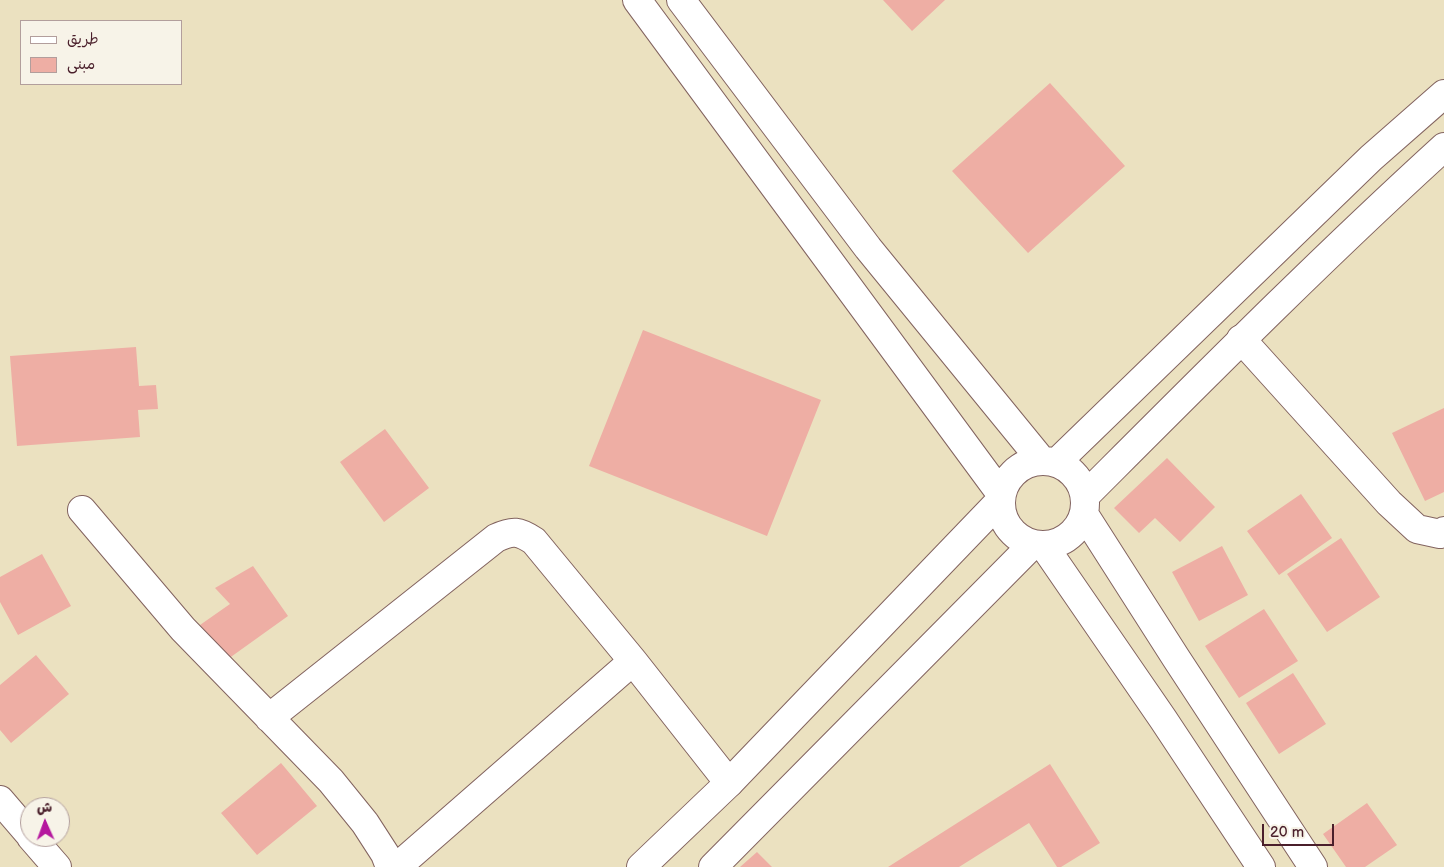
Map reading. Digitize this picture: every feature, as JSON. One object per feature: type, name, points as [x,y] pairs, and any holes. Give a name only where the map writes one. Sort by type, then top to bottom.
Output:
[{"type":"main road","points":[[637,0],[733,128],[1000,498],[1002,515],[1008,528],[1019,539],[1038,545],[1058,543],[1070,537],[1079,526],[1085,505],[1241,339],[1444,147]]},
{"type":"main road","points":[[681,0],[868,248],[1049,462]]},
{"type":"main road","points":[[1049,462],[1370,158],[1440,106]]},
{"type":"main road","points":[[1241,339],[1389,502],[1417,529],[1440,534],[1444,531]]},
{"type":"main road","points":[[641,867],[729,783],[1000,498],[1006,481],[1016,470],[1028,464],[1049,462],[1066,467],[1082,485],[1085,505],[1181,666],[1313,867]]},
{"type":"main road","points":[[82,510],[183,629],[331,781],[365,823],[390,867]]},
{"type":"main road","points":[[269,718],[496,538],[508,532],[521,532],[534,541],[634,661],[729,783]]},
{"type":"main road","points":[[713,867],[1038,545]]},
{"type":"main road","points":[[1038,545],[1163,719],[1261,867]]},
{"type":"main road","points":[[397,867],[634,661]]},
{"type":"main road","points":[[0,800],[20,823]]},
{"type":"main road","points":[[40,847],[57,867]]},
{"type":"building","points":[[883,0],[945,0],[912,31]]},
{"type":"building","points":[[1050,83],[1125,166],[1028,253],[952,171]]},
{"type":"building","points":[[643,330],[821,400],[767,536],[589,466]]},
{"type":"building","points":[[136,347],[139,386],[156,385],[158,409],[138,410],[140,437],[17,446],[10,356]]},
{"type":"building","points":[[1444,408],[1444,492],[1425,501],[1392,433]]},
{"type":"building","points":[[385,429],[429,488],[384,522],[340,462]]},
{"type":"building","points":[[1167,458],[1215,507],[1180,542],[1155,518],[1139,533],[1114,508]]},
{"type":"building","points":[[1301,494],[1332,538],[1279,575],[1247,531]]},
{"type":"building","points":[[1341,538],[1380,597],[1327,632],[1287,574]]},
{"type":"building","points":[[1222,546],[1248,595],[1199,621],[1172,572]]},
{"type":"building","points":[[42,554],[71,606],[18,635],[0,602],[0,577]]},
{"type":"building","points":[[253,566],[288,616],[228,659],[200,625],[230,604],[215,588]]},
{"type":"building","points":[[1264,609],[1298,661],[1239,698],[1205,646]]},
{"type":"building","points":[[36,655],[69,694],[11,743],[0,730],[0,685]]},
{"type":"building","points":[[1293,673],[1326,724],[1279,754],[1246,703]]},
{"type":"building","points":[[281,763],[317,806],[257,855],[221,813]]},
{"type":"building","points":[[1050,764],[1100,843],[1061,867],[1057,867],[1029,823],[959,867],[888,867]]},
{"type":"building","points":[[1367,803],[1397,845],[1365,867],[1346,867],[1323,834]]},
{"type":"building","points":[[757,852],[772,867],[740,867]]}]
